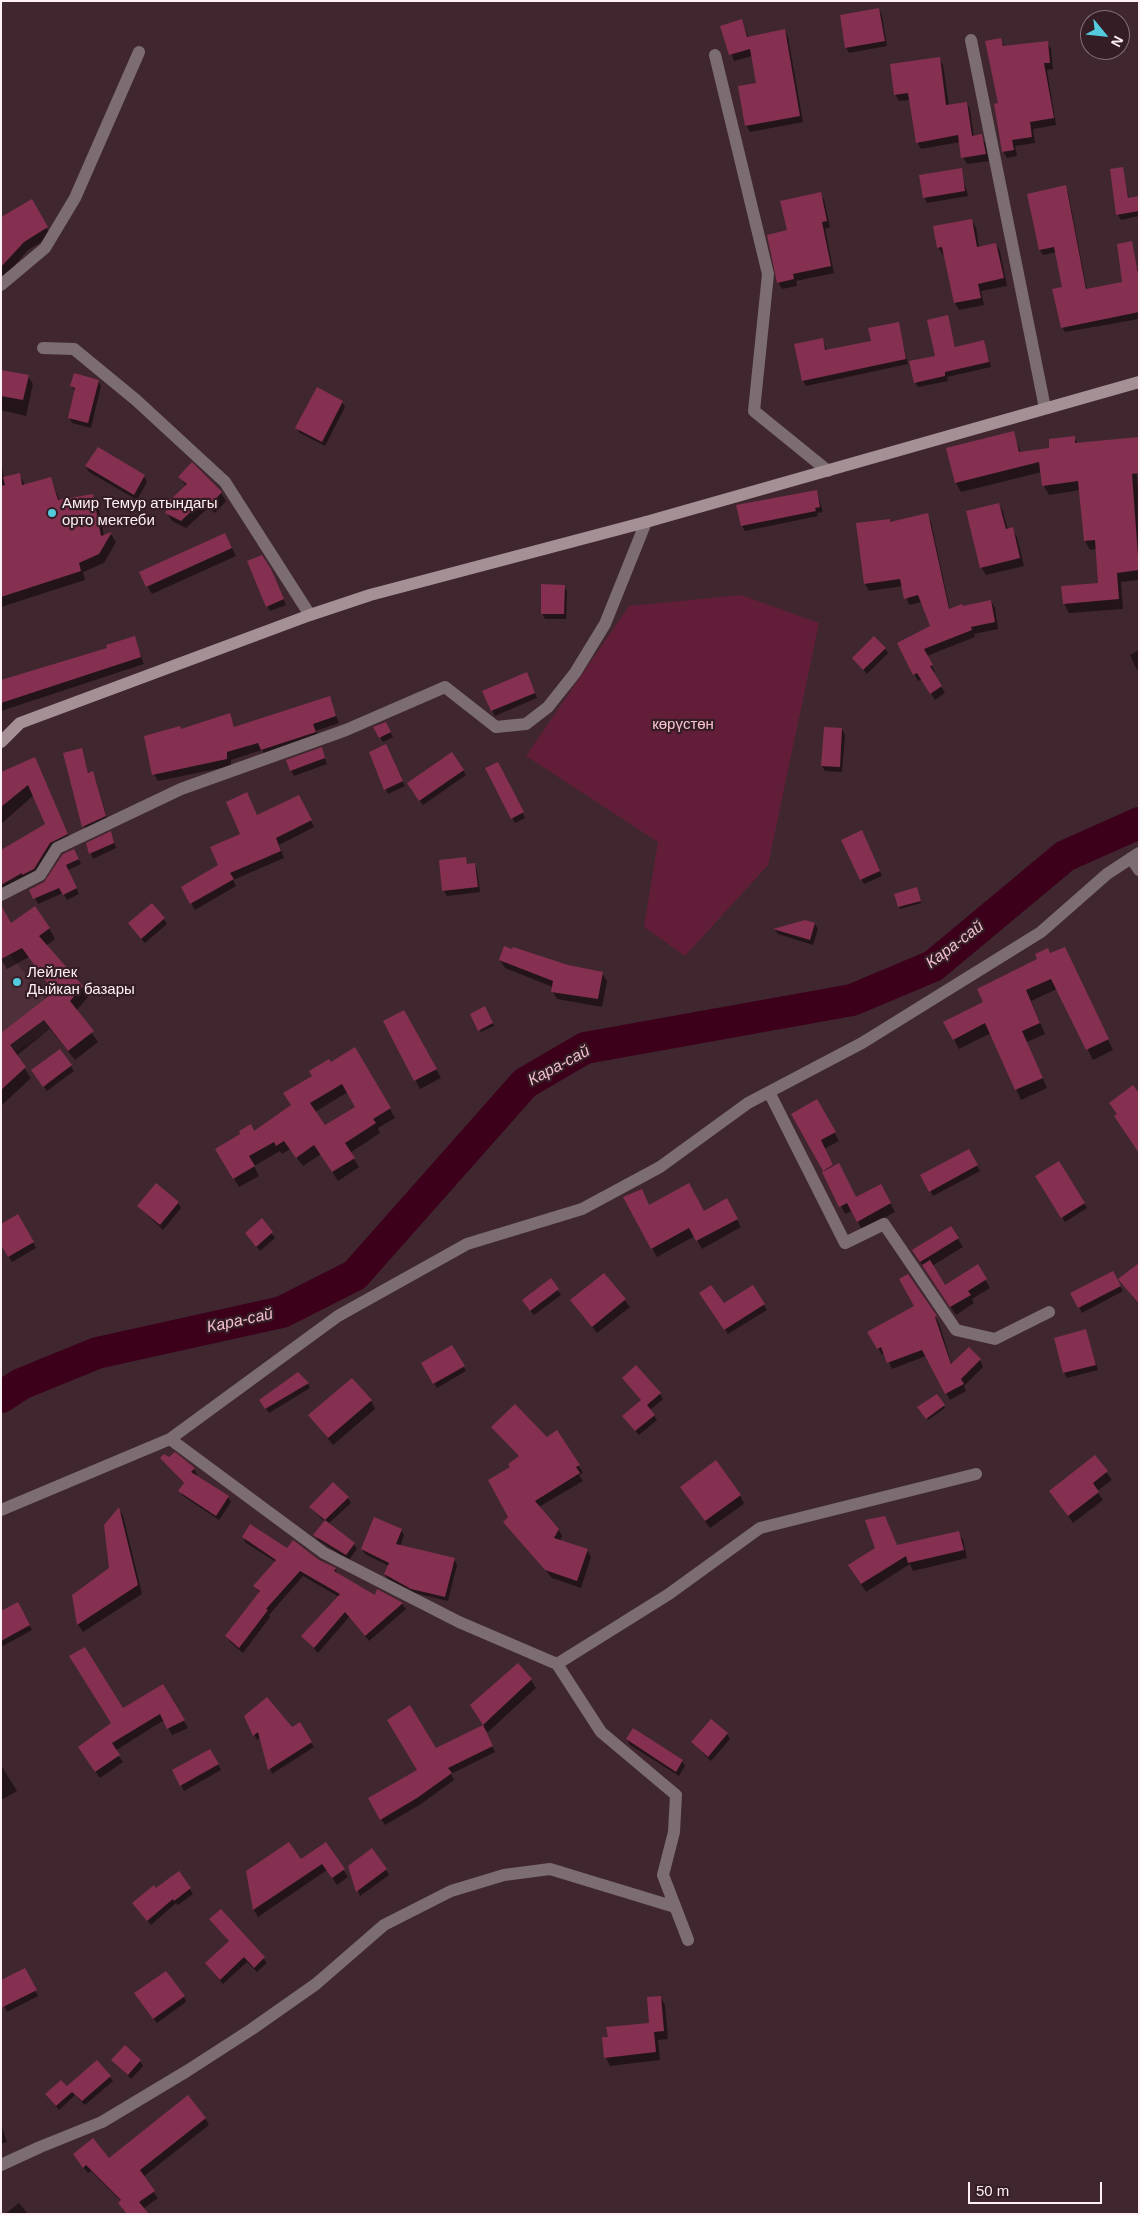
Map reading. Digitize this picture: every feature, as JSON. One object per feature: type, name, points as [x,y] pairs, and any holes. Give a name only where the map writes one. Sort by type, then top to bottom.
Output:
[{"type":"main road","points":[[1,742],[20,723],[310,615],[370,595],[646,522],[1139,382]]},
{"type":"street","points":[[971,40],[1045,408]]},
{"type":"street","points":[[1,285],[45,248],[75,198],[139,52]]},
{"type":"street","points":[[715,55],[768,274],[754,411],[828,470]]},
{"type":"street","points":[[44,348],[74,349],[136,400],[225,482],[310,615]]},
{"type":"street","points":[[1,895],[40,875],[57,848],[172,794],[346,730],[445,687],[496,727],[526,724],[548,707],[575,673],[605,624],[646,522]]},
{"type":"street","points":[[1,1510],[170,1439],[338,1316],[468,1244],[582,1209],[660,1168],[748,1103],[862,1043],[1041,932],[1107,874],[1135,856],[1139,870]]},
{"type":"street","points":[[769,1092],[845,1242],[884,1224],[956,1330],[995,1340],[1050,1312]]},
{"type":"street","points":[[170,1439],[324,1552],[459,1622],[557,1664],[601,1732],[676,1795],[674,1832],[663,1875],[688,1940]]},
{"type":"street","points":[[557,1664],[669,1594],[760,1528],[976,1474]]},
{"type":"street","points":[[1,2165],[102,2122],[178,2076],[252,2029],[316,1984],[384,1925],[451,1891],[504,1875],[550,1869],[675,1907]]},
{"type":"shaded area","name":"Лейлек Дыйкан базары","points":[[1,943],[63,1022],[1,1061]]},
{"type":"green space","name":"көрүстөн","points":[[741,595],[819,623],[768,865],[685,956],[644,927],[658,842],[526,756],[629,606]]},
{"type":"building","points":[[879,8],[885,41],[845,48],[840,15]]},
{"type":"building","points":[[742,19],[747,37],[785,29],[800,116],[745,126],[738,86],[756,83],[750,49],[729,55],[720,26]]},
{"type":"building","points":[[1001,38],[1003,46],[1048,41],[1050,63],[1044,63],[1054,118],[1030,122],[1032,137],[1012,140],[1014,150],[1002,152],[994,104],[998,103],[985,41]]},
{"type":"building","points":[[940,57],[946,105],[967,102],[972,136],[982,134],[986,154],[961,158],[958,135],[916,143],[908,93],[894,95],[890,64]]},
{"type":"building","points":[[1123,167],[1128,198],[1139,196],[1139,211],[1116,215],[1110,169]]},
{"type":"building","points":[[962,168],[965,191],[923,198],[919,175]]},
{"type":"building","points":[[1066,185],[1086,289],[1122,282],[1117,244],[1132,241],[1139,279],[1139,312],[1061,328],[1052,289],[1062,287],[1054,247],[1039,250],[1027,194]]},
{"type":"building","points":[[821,192],[827,221],[822,222],[831,266],[793,274],[794,279],[777,283],[767,235],[787,230],[780,201]]},
{"type":"building","points":[[32,199],[48,227],[24,242],[1,267],[1,217]]},
{"type":"building","points":[[972,219],[977,247],[996,243],[1004,278],[978,284],[981,298],[954,303],[942,247],[937,248],[933,226]]},
{"type":"building","points":[[948,315],[955,347],[984,340],[989,362],[945,372],[945,376],[914,383],[909,361],[935,356],[927,320]]},
{"type":"building","points":[[899,322],[906,359],[802,381],[794,344],[823,338],[825,350],[871,341],[868,328]]},
{"type":"building","points":[[1,370],[29,375],[23,400],[1,396]]},
{"type":"building","points":[[74,373],[99,380],[88,423],[68,418],[75,388],[70,386]]},
{"type":"building","points":[[317,387],[343,401],[322,442],[295,428]]},
{"type":"building","points":[[1014,431],[1019,452],[1049,448],[1049,439],[1075,436],[1075,443],[1139,437],[1139,473],[1132,474],[1139,570],[1117,573],[1119,599],[1063,604],[1061,586],[1098,583],[1095,540],[1084,541],[1078,481],[1042,486],[1039,462],[955,483],[946,448]]},
{"type":"building","points":[[98,447],[145,475],[134,495],[85,466]]},
{"type":"building","points":[[192,462],[222,492],[210,505],[203,500],[181,521],[165,513],[169,505],[167,503],[187,484],[178,477]]},
{"type":"building","points":[[20,473],[22,485],[51,477],[58,500],[93,494],[101,536],[112,532],[99,554],[79,563],[81,571],[1,597],[1,486],[5,485],[3,477]]},
{"type":"building","points":[[817,490],[820,507],[815,508],[816,511],[741,526],[736,505]]},
{"type":"building","points":[[999,503],[1006,529],[1013,527],[1020,558],[980,568],[966,511]]},
{"type":"building","points":[[928,513],[949,609],[962,604],[963,606],[991,600],[995,622],[971,627],[972,630],[924,649],[933,665],[930,666],[942,686],[930,694],[917,673],[913,675],[897,643],[930,626],[918,595],[904,599],[900,579],[864,584],[856,523],[890,519],[890,522]]},
{"type":"building","points":[[225,533],[232,548],[146,587],[139,572]]},
{"type":"building","points":[[262,555],[271,569],[284,599],[266,607],[247,561]]},
{"type":"building","points":[[541,584],[565,585],[564,614],[541,614]]},
{"type":"building","points":[[135,636],[141,657],[1,703],[1,680],[107,648],[106,645]]},
{"type":"building","points":[[874,636],[886,648],[863,670],[852,658]]},
{"type":"building","points":[[527,672],[535,693],[491,711],[482,691]]},
{"type":"building","points":[[330,696],[336,716],[313,724],[316,732],[261,750],[258,743],[227,752],[227,759],[152,775],[144,736],[180,726],[181,729],[230,713],[234,727]]},
{"type":"building","points":[[386,722],[391,732],[379,738],[373,727]]},
{"type":"building","points":[[824,727],[842,728],[840,767],[821,766]]},
{"type":"building","points":[[386,744],[403,781],[384,790],[369,752]]},
{"type":"building","points":[[322,747],[325,758],[290,771],[286,760]]},
{"type":"building","points":[[82,748],[88,773],[93,771],[106,816],[82,827],[63,753]]},
{"type":"building","points":[[452,752],[464,770],[419,801],[407,783]]},
{"type":"building","points":[[35,757],[68,834],[50,843],[34,869],[22,875],[22,873],[1,885],[1,850],[45,824],[28,785],[1,807],[1,772]]},
{"type":"building","points":[[498,762],[524,812],[511,819],[485,768]]},
{"type":"building","points":[[247,792],[257,815],[299,795],[312,820],[276,838],[281,851],[230,873],[234,879],[190,904],[181,887],[218,865],[210,847],[240,834],[226,802]]},
{"type":"building","points":[[862,830],[880,871],[860,880],[841,840]]},
{"type":"building","points":[[111,831],[114,843],[89,854],[86,843]]},
{"type":"building","points":[[74,849],[79,859],[66,865],[77,888],[63,895],[59,888],[33,899],[29,890],[44,882],[63,854]]},
{"type":"building","points":[[466,857],[467,864],[475,863],[478,887],[442,891],[439,860]]},
{"type":"building","points":[[917,887],[921,901],[898,907],[894,894]]},
{"type":"building","points":[[152,903],[165,918],[141,939],[128,923]]},
{"type":"building","points":[[1,905],[11,923],[35,906],[50,928],[39,936],[83,986],[70,1001],[94,1031],[68,1051],[44,1020],[10,1045],[26,1067],[1,1090],[1,1033],[54,992],[22,948],[1,959]]},
{"type":"building","points":[[805,920],[815,923],[810,940],[773,929]]},
{"type":"building","points":[[504,946],[512,949],[513,947],[568,965],[603,972],[598,999],[551,992],[553,981],[499,960]]},
{"type":"building","points":[[1065,947],[1109,1039],[1086,1050],[1051,979],[1026,990],[1040,1023],[1022,1031],[1043,1078],[1015,1090],[985,1023],[953,1040],[943,1022],[983,1002],[977,989],[1037,959],[1035,954],[1048,948],[1050,953]]},
{"type":"building","points":[[485,1006],[493,1023],[478,1031],[470,1014]]},
{"type":"building","points":[[404,1010],[437,1069],[414,1081],[383,1021]]},
{"type":"building","points":[[355,1047],[391,1108],[373,1119],[376,1123],[345,1143],[355,1158],[332,1172],[314,1145],[296,1158],[284,1141],[276,1146],[274,1142],[249,1156],[255,1166],[233,1179],[215,1149],[240,1134],[239,1131],[251,1124],[254,1131],[291,1105],[283,1093],[312,1076],[309,1071],[329,1059],[331,1062]],"holes":[[[342,1084],[355,1107],[325,1125],[310,1103]]]},
{"type":"building","points":[[60,1049],[72,1065],[43,1087],[31,1070]]},
{"type":"building","points":[[1133,1085],[1139,1093],[1139,1153],[1114,1116],[1117,1114],[1109,1103]]},
{"type":"building","points":[[817,1099],[836,1132],[821,1140],[833,1165],[823,1171],[791,1114]]},
{"type":"building","points":[[969,1149],[978,1165],[929,1192],[920,1175]]},
{"type":"building","points":[[1059,1161],[1085,1203],[1061,1218],[1035,1176]]},
{"type":"building","points":[[839,1163],[856,1197],[881,1184],[891,1203],[857,1222],[847,1203],[839,1207],[822,1172]]},
{"type":"building","points":[[156,1183],[179,1202],[160,1225],[137,1206]]},
{"type":"building","points":[[689,1183],[704,1211],[727,1198],[738,1219],[696,1241],[689,1228],[651,1249],[623,1197],[642,1189],[649,1205]]},
{"type":"building","points":[[18,1214],[34,1242],[8,1257],[1,1245],[1,1224]]},
{"type":"building","points":[[262,1218],[273,1232],[256,1247],[245,1233]]},
{"type":"building","points":[[951,1226],[959,1238],[920,1262],[912,1250]]},
{"type":"building","points":[[930,1260],[945,1285],[978,1264],[987,1279],[968,1291],[971,1295],[950,1307],[922,1265]]},
{"type":"building","points":[[1139,1263],[1139,1304],[1118,1279]]},
{"type":"building","points":[[1113,1271],[1121,1286],[1078,1308],[1070,1293]]},
{"type":"building","points":[[604,1273],[626,1299],[592,1327],[570,1300]]},
{"type":"building","points":[[908,1274],[937,1316],[935,1317],[951,1364],[969,1347],[981,1359],[961,1379],[964,1384],[945,1394],[922,1350],[887,1363],[881,1347],[877,1349],[867,1332],[914,1306],[899,1279]]},
{"type":"building","points":[[551,1278],[559,1289],[530,1311],[522,1300]]},
{"type":"building","points":[[711,1285],[724,1303],[753,1285],[765,1304],[724,1330],[699,1293]]},
{"type":"building","points":[[1086,1329],[1096,1365],[1063,1373],[1054,1338]]},
{"type":"building","points":[[452,1345],[465,1366],[433,1384],[421,1363]]},
{"type":"building","points":[[636,1365],[661,1393],[647,1405],[655,1415],[635,1431],[622,1416],[641,1400],[622,1378]]},
{"type":"building","points":[[298,1372],[309,1383],[265,1409],[259,1400]]},
{"type":"building","points":[[352,1378],[372,1400],[328,1438],[308,1415]]},
{"type":"building","points":[[937,1394],[945,1405],[926,1419],[917,1407]]},
{"type":"building","points":[[515,1404],[547,1437],[557,1430],[580,1465],[576,1467],[580,1473],[535,1501],[559,1529],[554,1538],[588,1549],[577,1581],[545,1570],[503,1522],[508,1517],[488,1480],[510,1467],[508,1464],[519,1456],[491,1427]]},
{"type":"building","points":[[175,1452],[195,1468],[191,1472],[229,1496],[216,1516],[178,1491],[184,1483],[160,1458],[164,1454],[169,1457]]},
{"type":"building","points":[[1095,1455],[1108,1471],[1093,1483],[1099,1492],[1068,1516],[1049,1491]]},
{"type":"building","points":[[716,1460],[741,1495],[705,1521],[680,1487]]},
{"type":"building","points":[[333,1482],[349,1497],[325,1520],[309,1507]]},
{"type":"building","points":[[119,1507],[138,1585],[77,1625],[72,1595],[109,1568],[104,1525]]},
{"type":"building","points":[[885,1516],[897,1545],[959,1531],[964,1550],[908,1563],[906,1556],[861,1584],[848,1565],[875,1548],[865,1520]]},
{"type":"building","points":[[374,1517],[402,1529],[396,1544],[455,1558],[445,1597],[411,1589],[384,1574],[389,1563],[361,1549]]},
{"type":"building","points":[[325,1520],[355,1543],[346,1555],[313,1535]]},
{"type":"building","points":[[250,1524],[287,1548],[293,1540],[319,1560],[336,1568],[334,1571],[375,1595],[377,1589],[403,1603],[365,1636],[345,1612],[314,1648],[301,1636],[340,1594],[300,1571],[266,1609],[268,1610],[239,1648],[225,1636],[260,1591],[253,1586],[276,1560],[242,1537]]},
{"type":"building","points":[[18,1602],[30,1625],[1,1641],[1,1611]]},
{"type":"building","points":[[85,1647],[123,1708],[163,1684],[185,1720],[167,1729],[160,1714],[112,1743],[120,1755],[95,1772],[78,1747],[111,1723],[69,1656]]},
{"type":"building","points":[[518,1663],[532,1679],[483,1725],[470,1705]]},
{"type":"building","points":[[267,1697],[292,1727],[300,1722],[312,1742],[268,1770],[258,1732],[253,1736],[244,1716]]},
{"type":"building","points":[[410,1705],[436,1748],[483,1725],[493,1746],[448,1768],[452,1773],[417,1798],[380,1820],[368,1798],[417,1770],[387,1720]]},
{"type":"building","points":[[711,1719],[728,1733],[708,1757],[691,1742]]},
{"type":"building","points":[[633,1728],[683,1760],[676,1772],[626,1739]]},
{"type":"building","points":[[210,1749],[219,1764],[180,1786],[172,1770]]},
{"type":"building","points":[[289,1842],[301,1859],[326,1842],[345,1869],[332,1878],[322,1864],[253,1910],[246,1871]]},
{"type":"building","points":[[372,1848],[387,1869],[356,1892],[348,1866]]},
{"type":"building","points":[[179,1871],[191,1888],[174,1901],[173,1899],[147,1921],[132,1903],[154,1885],[156,1888]]},
{"type":"building","points":[[221,1909],[265,1957],[254,1968],[244,1957],[220,1980],[205,1963],[229,1941],[209,1919]]},
{"type":"building","points":[[25,1968],[37,1990],[1,2008],[1,1980]]},
{"type":"building","points":[[166,1971],[185,1996],[153,2019],[134,1993]]},
{"type":"building","points":[[661,1996],[664,2031],[654,2032],[656,2052],[604,2058],[602,2037],[608,2037],[606,2027],[649,2023],[647,1997]]},
{"type":"building","points":[[125,2045],[141,2060],[128,2075],[111,2060]]},
{"type":"building","points":[[97,2060],[111,2076],[82,2101],[72,2092],[56,2106],[45,2094],[61,2080],[67,2086]]},
{"type":"building","points":[[188,2095],[206,2118],[140,2170],[155,2191],[139,2202],[149,2214],[127,2214],[118,2203],[121,2200],[86,2165],[83,2168],[73,2154],[93,2138],[109,2158]]},
{"type":"waterway","name":"Кара-сай","points":[[1,1397],[21,1384],[97,1353],[282,1312],[355,1275],[525,1083],[585,1048],[852,1000],[933,966],[1065,856],[1139,823]]},
{"type":"place","name":"Амир Темур атындагы орто мектеби","points":[[52,513]]},
{"type":"place","name":"Лейлек Дыйкан базары","points":[[17,982]]}]
